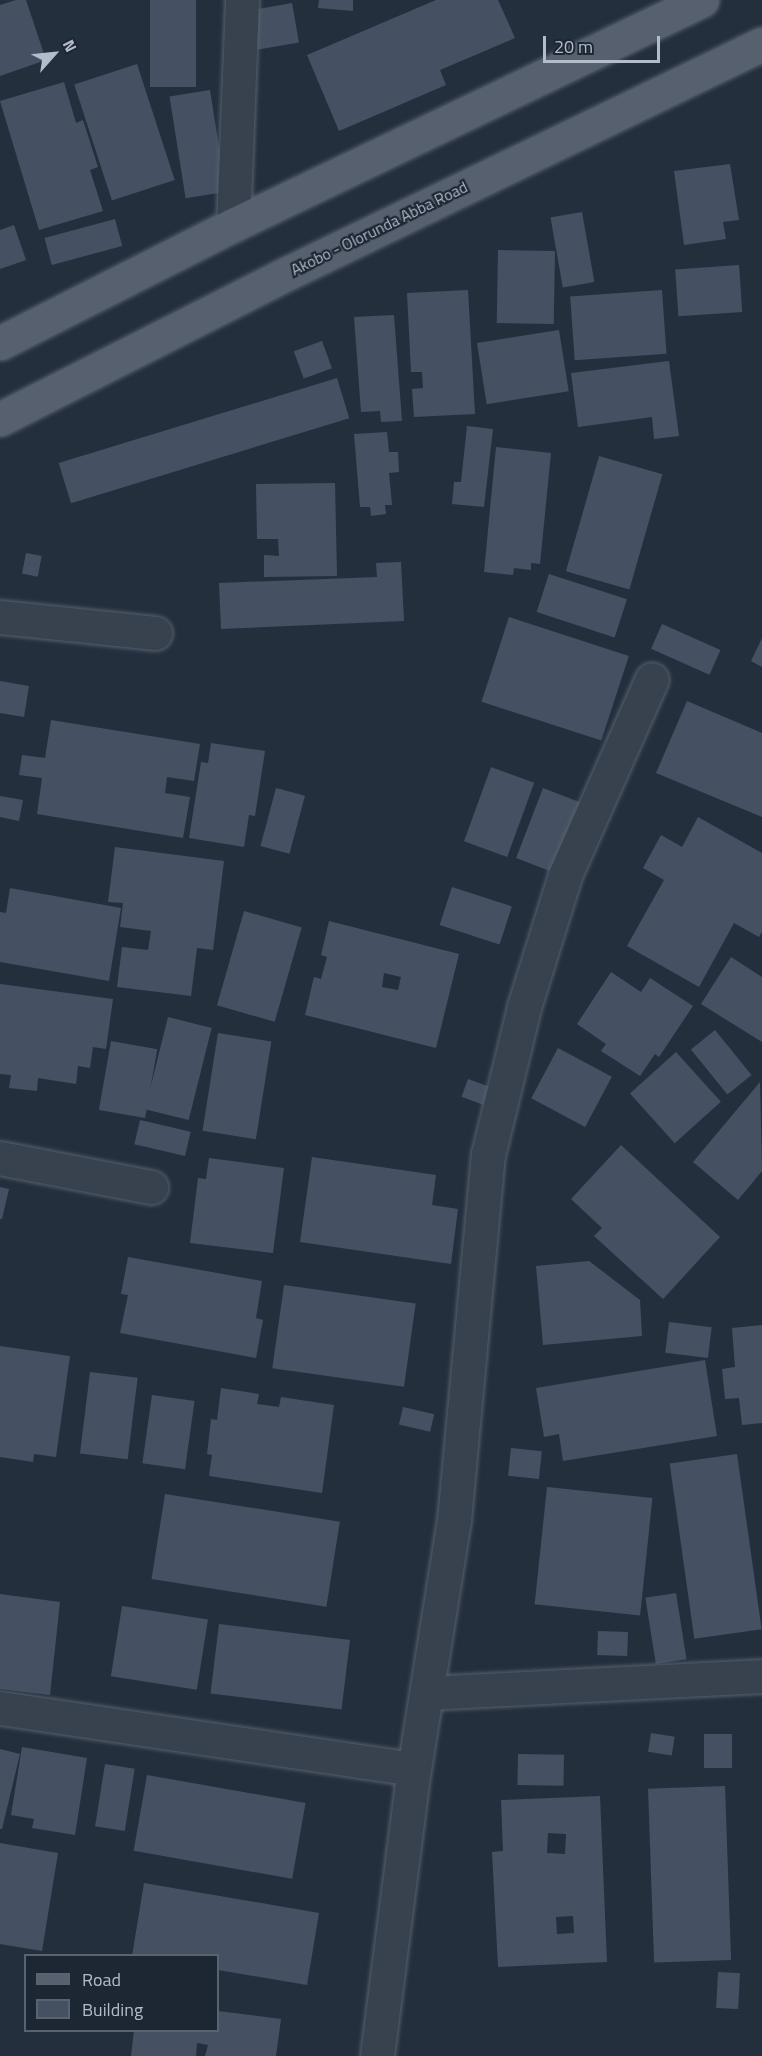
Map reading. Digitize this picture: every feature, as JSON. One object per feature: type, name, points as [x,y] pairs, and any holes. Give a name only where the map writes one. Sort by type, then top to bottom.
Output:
[{"type":"main road","points":[[0,343],[232,225],[702,0]]},
{"type":"main road","name":"Akobo - Olorunda Abba Road","points":[[0,419],[309,262],[762,44]]},
{"type":"street","points":[[232,225],[242,0]]},
{"type":"street","points":[[0,617],[155,633]]},
{"type":"street","points":[[376,2056],[414,1769],[454,1520],[488,1155],[524,1007],[565,875],[652,679]]},
{"type":"street","points":[[0,1158],[151,1187]]},
{"type":"street","points":[[428,1693],[762,1676]]},
{"type":"street","points":[[0,1708],[414,1769]]},
{"type":"building","points":[[16,0],[26,0],[46,60],[0,76],[0,5]]},
{"type":"building","points":[[150,0],[196,0],[196,87],[150,87]]},
{"type":"building","points":[[319,0],[353,0],[353,11],[318,8]]},
{"type":"building","points":[[436,0],[498,0],[515,38],[440,70],[446,85],[339,131],[307,55]]},
{"type":"building","points":[[292,3],[299,42],[254,50],[247,11]]},
{"type":"building","points":[[137,64],[175,180],[112,200],[74,84]]},
{"type":"building","points":[[64,82],[76,123],[83,120],[98,167],[90,170],[103,211],[39,230],[0,101]]},
{"type":"building","points":[[210,90],[226,192],[186,198],[170,96]]},
{"type":"building","points":[[730,164],[739,220],[723,222],[726,239],[684,245],[674,171]]},
{"type":"building","points":[[582,212],[594,282],[563,287],[550,218]]},
{"type":"building","points":[[115,219],[122,246],[52,265],[44,238]]},
{"type":"building","points":[[14,225],[26,260],[0,269],[0,230]]},
{"type":"building","points":[[498,250],[555,251],[554,324],[497,323]]},
{"type":"building","points":[[739,265],[742,312],[678,316],[675,269]]},
{"type":"building","points":[[468,290],[475,414],[414,417],[412,389],[423,388],[422,372],[411,372],[407,293]]},
{"type":"building","points":[[662,290],[666,354],[575,360],[570,296]]},
{"type":"building","points":[[394,315],[402,421],[381,422],[380,411],[361,412],[354,317]]},
{"type":"building","points":[[559,330],[569,391],[487,404],[477,343]]},
{"type":"building","points":[[322,341],[332,368],[304,379],[294,351]]},
{"type":"building","points":[[669,361],[679,436],[654,439],[652,417],[578,427],[571,373]]},
{"type":"building","points":[[337,378],[349,418],[71,503],[59,463]]},
{"type":"building","points":[[467,426],[493,429],[484,507],[452,504],[454,482],[461,482]]},
{"type":"building","points":[[387,432],[389,452],[398,452],[399,472],[389,473],[392,505],[385,505],[386,514],[371,516],[370,507],[360,507],[354,434]]},
{"type":"building","points":[[496,447],[551,453],[540,564],[531,563],[531,570],[514,568],[513,575],[484,572]]},
{"type":"building","points":[[599,456],[662,474],[629,590],[566,571]]},
{"type":"building","points":[[335,483],[337,576],[264,577],[264,555],[279,556],[278,539],[257,539],[256,484]]},
{"type":"building","points":[[26,553],[42,556],[38,577],[22,574]]},
{"type":"building","points":[[401,562],[404,621],[221,629],[219,583],[377,577],[376,563]]},
{"type":"building","points":[[549,574],[627,599],[615,637],[537,612]]},
{"type":"building","points":[[509,617],[629,656],[601,741],[481,702]]},
{"type":"building","points":[[662,624],[720,650],[709,675],[651,649]]},
{"type":"building","points":[[762,638],[762,667],[751,661]]},
{"type":"building","points":[[0,681],[29,686],[24,717],[0,713]]},
{"type":"building","points":[[687,701],[762,733],[762,817],[656,773]]},
{"type":"building","points":[[51,720],[200,744],[194,781],[167,777],[165,793],[190,797],[183,838],[37,814],[42,778],[19,775],[22,755],[45,758]]},
{"type":"building","points":[[211,743],[265,751],[255,816],[249,815],[244,847],[189,838],[201,762],[208,763]]},
{"type":"building","points":[[491,767],[534,783],[507,857],[464,841]]},
{"type":"building","points":[[276,788],[305,796],[289,854],[260,846]]},
{"type":"building","points":[[543,788],[583,803],[556,873],[516,858]]},
{"type":"building","points":[[0,796],[23,800],[19,821],[0,817]]},
{"type":"building","points":[[698,817],[762,853],[762,932],[759,937],[734,923],[699,987],[627,946],[664,880],[643,868],[661,835],[682,847]]},
{"type":"building","points":[[115,847],[224,861],[213,950],[197,948],[191,996],[117,987],[122,947],[148,950],[151,931],[120,927],[123,903],[108,902]]},
{"type":"building","points":[[452,887],[512,906],[500,945],[440,925]]},
{"type":"building","points":[[10,888],[121,908],[109,981],[0,962],[0,912],[6,913]]},
{"type":"building","points":[[244,911],[302,928],[275,1022],[217,1005]]},
{"type":"building","points":[[329,921],[459,954],[436,1048],[305,1015],[314,977],[321,979],[327,957],[321,955]],"holes":[[[384,973],[401,977],[398,990],[382,987]]]},
{"type":"building","points":[[731,957],[762,977],[762,1042],[701,1004]]},
{"type":"building","points":[[611,972],[641,992],[650,978],[693,1006],[659,1057],[655,1054],[640,1076],[601,1051],[606,1044],[577,1024]]},
{"type":"building","points":[[0,984],[113,999],[106,1049],[93,1047],[90,1068],[78,1066],[76,1084],[38,1078],[37,1091],[9,1088],[11,1075],[0,1074]]},
{"type":"building","points":[[168,1017],[212,1028],[189,1120],[145,1109]]},
{"type":"building","points":[[715,1030],[752,1075],[727,1095],[691,1050]]},
{"type":"building","points":[[218,1033],[271,1041],[256,1139],[203,1131]]},
{"type":"building","points":[[111,1041],[157,1049],[145,1118],[99,1110]]},
{"type":"building","points":[[558,1048],[612,1077],[585,1127],[531,1098]]},
{"type":"building","points":[[676,1052],[721,1102],[675,1143],[630,1093]]},
{"type":"building","points":[[468,1079],[490,1087],[483,1105],[462,1097]]},
{"type":"building","points":[[760,1082],[762,1171],[738,1200],[693,1162]]},
{"type":"building","points":[[140,1120],[191,1132],[185,1156],[134,1144]]},
{"type":"building","points":[[621,1145],[720,1237],[663,1299],[594,1236],[602,1228],[571,1199]]},
{"type":"building","points":[[312,1157],[436,1175],[432,1205],[458,1209],[451,1264],[300,1242]]},
{"type":"building","points":[[209,1158],[284,1168],[273,1253],[190,1243],[198,1178],[206,1179]]},
{"type":"building","points":[[0,1187],[9,1189],[2,1219],[0,1219]]},
{"type":"building","points":[[128,1257],[262,1281],[256,1318],[263,1320],[256,1358],[120,1333],[128,1295],[121,1294]]},
{"type":"building","points":[[589,1261],[640,1300],[642,1336],[543,1345],[536,1266]]},
{"type":"building","points":[[284,1285],[416,1304],[404,1387],[272,1368]]},
{"type":"building","points":[[669,1322],[712,1327],[708,1358],[665,1353]]},
{"type":"building","points":[[762,1325],[762,1423],[742,1425],[739,1398],[725,1399],[722,1369],[735,1367],[732,1328]]},
{"type":"building","points":[[0,1346],[70,1356],[56,1457],[34,1454],[33,1462],[0,1457]]},
{"type":"building","points":[[705,1360],[717,1436],[563,1461],[559,1434],[544,1437],[536,1388]]},
{"type":"building","points":[[90,1372],[138,1378],[128,1459],[80,1453]]},
{"type":"building","points":[[221,1388],[259,1394],[257,1404],[279,1407],[281,1397],[334,1405],[322,1493],[209,1476],[212,1455],[207,1454],[211,1419],[217,1420]]},
{"type":"building","points":[[152,1395],[195,1401],[185,1469],[142,1463]]},
{"type":"building","points":[[403,1407],[434,1414],[430,1432],[399,1425]]},
{"type":"building","points":[[511,1448],[542,1451],[539,1479],[508,1476]]},
{"type":"building","points":[[737,1454],[762,1629],[694,1639],[670,1463]]},
{"type":"building","points":[[547,1487],[652,1498],[640,1615],[535,1604]]},
{"type":"building","points":[[165,1494],[340,1522],[326,1607],[152,1579]]},
{"type":"building","points":[[676,1593],[686,1659],[656,1664],[645,1598]]},
{"type":"building","points":[[0,1594],[60,1602],[50,1695],[0,1689]]},
{"type":"building","points":[[122,1606],[208,1620],[197,1690],[111,1676]]},
{"type":"building","points":[[219,1624],[350,1640],[341,1710],[210,1693]]},
{"type":"building","points":[[598,1631],[628,1632],[627,1656],[597,1655]]},
{"type":"building","points":[[651,1733],[675,1737],[672,1756],[648,1752]]},
{"type":"building","points":[[704,1734],[732,1734],[732,1768],[704,1768]]},
{"type":"building","points":[[22,1747],[87,1758],[75,1835],[32,1828],[34,1819],[11,1815]]},
{"type":"building","points":[[0,1749],[20,1754],[2,1829],[0,1829]]},
{"type":"building","points":[[518,1754],[564,1755],[563,1786],[517,1785]]},
{"type":"building","points":[[105,1764],[135,1769],[125,1831],[95,1826]]},
{"type":"building","points":[[147,1775],[306,1803],[292,1879],[134,1851]]},
{"type":"building","points":[[725,1786],[731,1960],[654,1963],[648,1789]]},
{"type":"building","points":[[600,1796],[607,1962],[498,1967],[492,1852],[503,1851],[501,1800]],"holes":[[[548,1833],[566,1834],[565,1854],[547,1853]],[[573,1916],[574,1933],[557,1934],[556,1917]]]},
{"type":"building","points":[[0,1843],[58,1853],[42,1951],[0,1944]]},
{"type":"building","points":[[144,1883],[319,1913],[307,1985],[219,1970],[219,1954],[132,1954]]},
{"type":"building","points":[[718,1972],[740,1973],[738,2009],[716,2008]]},
{"type":"building","points":[[219,2011],[281,2019],[276,2056],[205,2056],[208,2045],[197,2043],[196,2056],[131,2056],[134,2032],[219,2032]]}]
